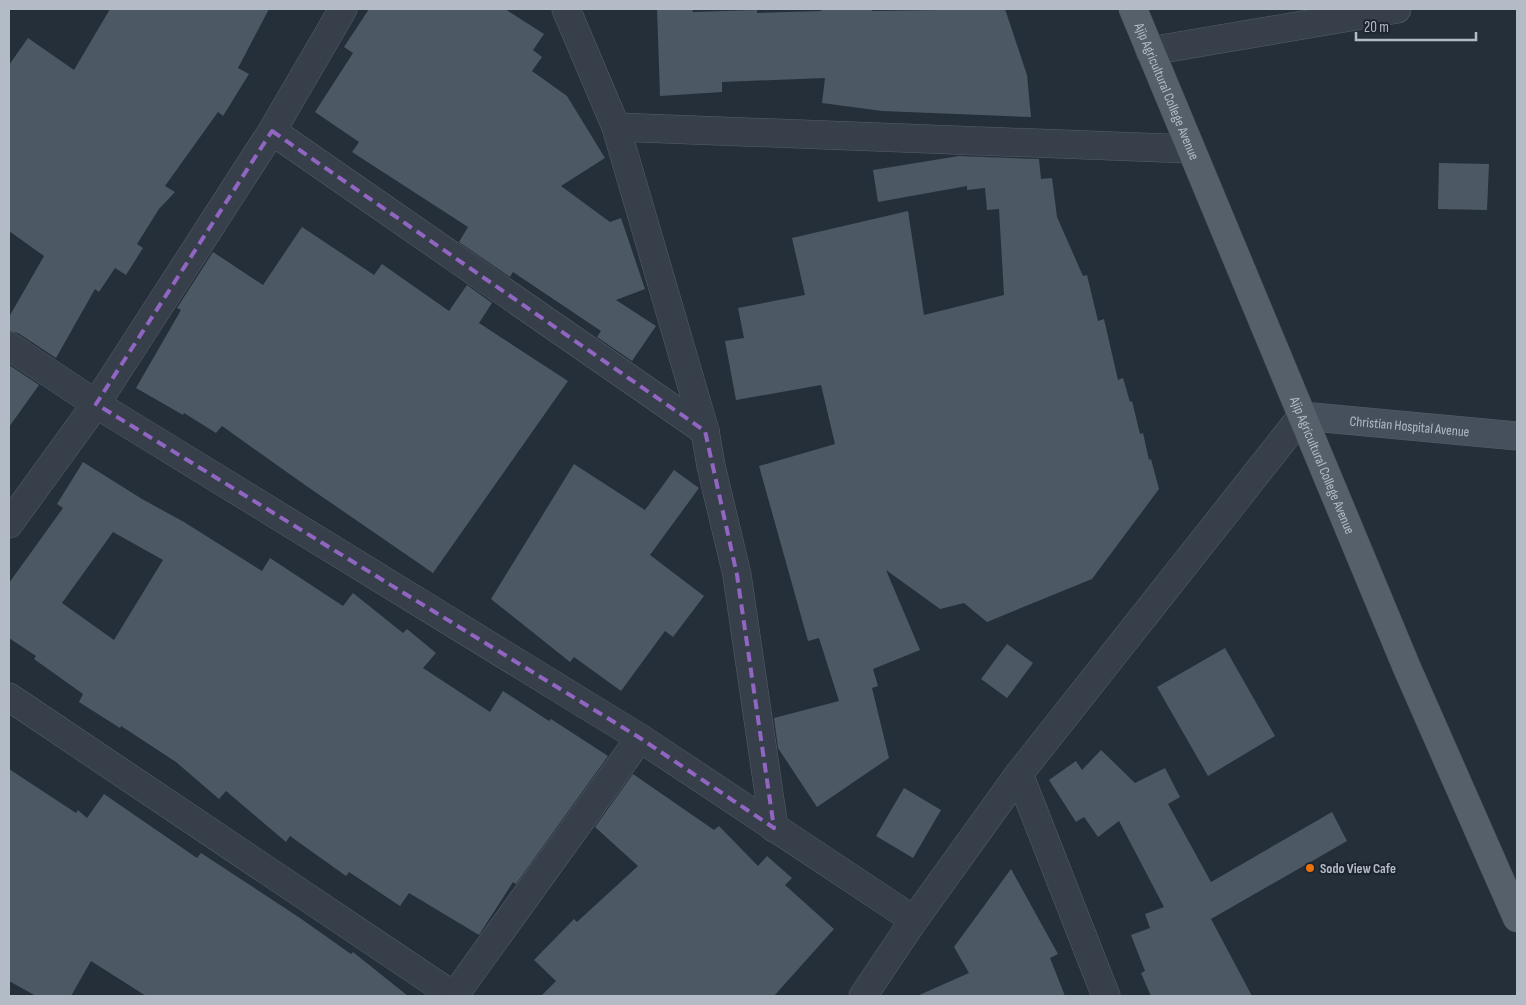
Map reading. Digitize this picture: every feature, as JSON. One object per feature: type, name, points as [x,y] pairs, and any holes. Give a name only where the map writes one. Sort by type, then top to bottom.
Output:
[{"type":"main road","name":"Ajip Agricultural College Avenue","points":[[1132,9],[1407,668],[1517,918]]},
{"type":"main road","name":"Christian Hospital Avenue","points":[[1302,416],[1517,436]]},
{"type":"street","points":[[9,524],[96,404],[272,131],[343,9]]},
{"type":"street","points":[[566,9],[616,127],[704,431],[738,575],[774,828]]},
{"type":"street","points":[[1150,51],[1397,9]]},
{"type":"street","points":[[616,127],[1190,148]]},
{"type":"street","points":[[272,131],[704,431]]},
{"type":"street","points":[[9,346],[96,404],[640,738],[914,920]]},
{"type":"street","points":[[863,996],[914,920],[1019,774],[1302,416]]},
{"type":"street","points":[[9,696],[454,996],[640,738]]},
{"type":"street","points":[[1019,774],[1106,996]]},
{"type":"highlighted area","points":[[272,131],[705,431],[737,575],[774,828],[640,738],[96,404]]},
{"type":"building","points":[[110,9],[269,9],[238,68],[249,74],[223,116],[218,112],[165,186],[175,192],[159,209],[137,244],[143,248],[126,275],[115,268],[99,292],[95,289],[56,358],[18,333],[9,331],[9,317],[44,256],[9,231],[9,65],[28,38],[74,70]]},
{"type":"building","points":[[369,9],[505,9],[544,34],[533,50],[542,57],[532,71],[567,96],[605,158],[561,186],[610,222],[621,218],[645,289],[616,300],[656,326],[632,361],[597,337],[601,331],[513,272],[510,277],[459,242],[468,227],[352,152],[359,142],[315,112],[353,53],[344,47]]},
{"type":"building","points":[[657,9],[692,9],[693,12],[757,10],[757,13],[821,11],[821,9],[872,9],[872,11],[1005,9],[1027,75],[1031,117],[882,111],[822,103],[825,78],[722,82],[722,92],[660,96]]},
{"type":"building","points":[[959,156],[1039,159],[1041,179],[1052,178],[1057,217],[1083,276],[1087,275],[1098,321],[1104,319],[1118,380],[1123,378],[1130,402],[1132,401],[1140,434],[1143,433],[1149,460],[1151,459],[1159,489],[1092,579],[987,622],[964,603],[940,609],[886,570],[920,650],[873,669],[878,686],[872,688],[889,758],[817,807],[778,748],[774,718],[839,701],[819,638],[808,641],[759,466],[835,444],[821,385],[736,400],[725,341],[744,338],[738,308],[805,295],[792,238],[908,211],[924,315],[1004,295],[999,209],[987,210],[985,188],[967,190],[967,186],[878,202],[873,170]]},
{"type":"building","points":[[1439,163],[1489,164],[1487,210],[1438,209]]},
{"type":"building","points":[[302,227],[374,275],[382,264],[449,311],[467,285],[492,303],[479,323],[568,381],[433,573],[222,426],[216,433],[184,413],[183,415],[136,388],[181,310],[177,308],[213,252],[263,285]]},
{"type":"building","points":[[9,365],[39,385],[9,427]]},
{"type":"building","points":[[83,462],[262,571],[270,558],[343,606],[353,593],[403,633],[407,629],[436,653],[423,668],[490,712],[503,691],[608,756],[516,884],[513,882],[479,935],[409,893],[400,906],[349,872],[346,876],[290,836],[286,842],[226,791],[219,799],[176,762],[121,726],[120,728],[79,702],[83,694],[34,659],[36,656],[9,638],[9,583],[63,508],[57,504]],"holes":[[[113,532],[163,560],[114,640],[62,603]]]},
{"type":"building","points":[[574,464],[645,510],[674,470],[699,488],[650,555],[704,596],[673,637],[665,631],[621,691],[574,657],[570,662],[491,599]]},
{"type":"building","points":[[1007,644],[1033,663],[1007,698],[981,679]]},
{"type":"building","points":[[1225,648],[1275,736],[1208,776],[1157,687]]},
{"type":"building","points":[[1101,750],[1135,783],[1165,768],[1180,797],[1168,804],[1211,882],[1332,812],[1347,841],[1211,919],[1252,996],[1151,996],[1141,973],[1145,971],[1131,935],[1150,928],[1145,914],[1164,907],[1119,821],[1098,837],[1084,817],[1076,822],[1049,780],[1076,761],[1082,770]]},
{"type":"building","points":[[9,769],[76,813],[78,810],[87,818],[104,794],[197,858],[201,853],[351,954],[353,952],[408,996],[146,996],[91,961],[71,996],[36,996],[9,981]]},
{"type":"building","points":[[633,774],[714,830],[719,826],[758,866],[767,856],[792,878],[785,885],[834,929],[774,996],[541,996],[556,981],[534,960],[574,919],[577,922],[638,866],[595,827]]},
{"type":"building","points":[[904,788],[941,810],[913,858],[876,836]]},
{"type":"building","points":[[1011,869],[1058,954],[1050,958],[1065,996],[917,996],[969,973],[954,947]]},
{"type":"place","name":"Sodo View Cafe","points":[[1310,868]]}]
